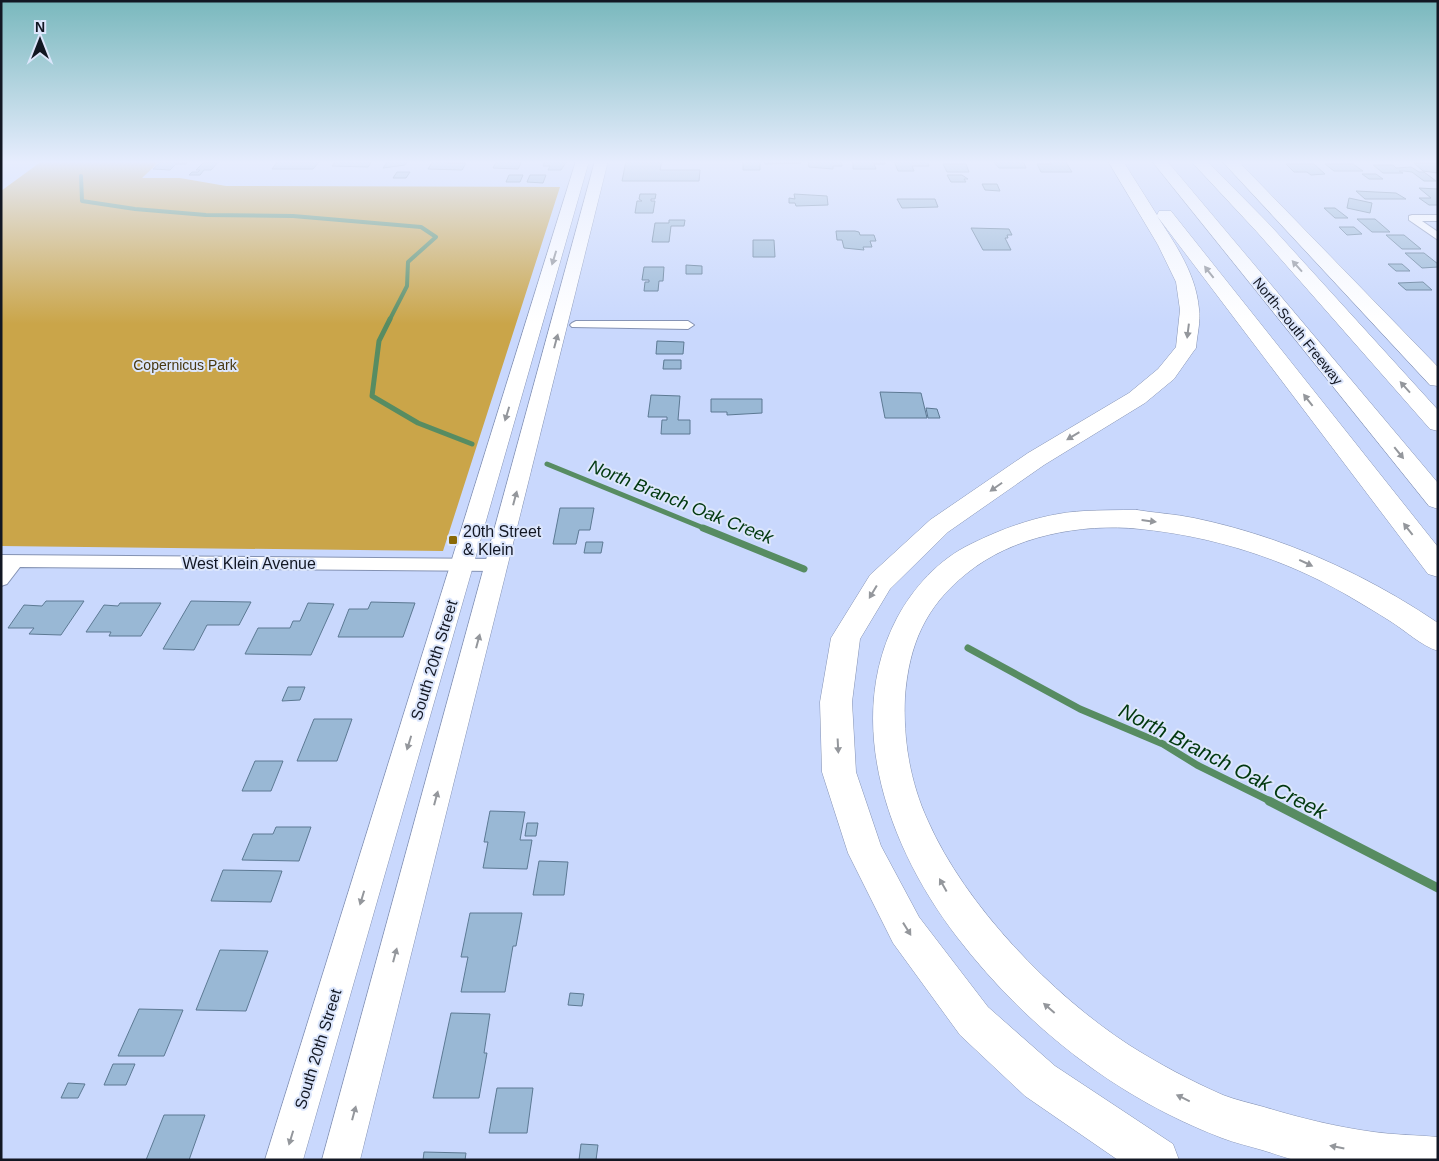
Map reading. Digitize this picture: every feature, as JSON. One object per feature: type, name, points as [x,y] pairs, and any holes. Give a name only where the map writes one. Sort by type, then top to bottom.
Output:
[{"type":"highway","points":[[1149,215],[1167,245],[1185,282],[1190,310],[1186,348],[1166,374],[1137,398],[1036,459],[938,526],[880,582],[846,638],[836,712],[839,772],[866,853],[906,930],[974,1020],[1040,1081],[1157,1160]]},
{"type":"highway","points":[[1165,215],[1438,567]]},
{"type":"highway","name":"North-South Freeway","points":[[1204,215],[1438,500]]},
{"type":"highway","points":[[1251,215],[1263,228]]},
{"type":"highway","points":[[1252,215],[1438,424]]},
{"type":"highway","points":[[1281,215],[1438,380]]},
{"type":"highway","points":[[1349,286],[1438,372]]},
{"type":"highway","points":[[1438,639],[1397,610],[1342,580],[1295,558],[1253,543],[1196,528],[1141,520],[1101,519],[1066,522],[1014,534],[989,545],[953,568],[922,600],[908,622],[892,670],[888,730],[895,771],[905,809],[923,849],[950,897],[985,945],[1031,992],[1085,1039],[1151,1081],[1219,1115],[1298,1140],[1379,1155],[1438,1159]]},
{"type":"street","name":"South 20th Street","points":[[284,1160],[567,215]]},
{"type":"street","points":[[341,1160],[588,215]]},
{"type":"street","points":[[1438,218],[1412,218],[1438,237]]},
{"type":"street","points":[[576,325],[688,325]]},
{"type":"street","name":"West Klein Avenue","points":[[8,561],[498,565]]},
{"type":"street","points":[[1,580],[8,561]]},
{"type":"green space","name":"Copernicus Park","points":[[1,215],[551,215],[443,551],[1,546]]},
{"type":"building","points":[[1332,215],[1344,215],[1348,218],[1335,218]]},
{"type":"building","points":[[1357,219],[1375,219],[1390,232],[1372,232]]},
{"type":"building","points":[[669,220],[685,220],[684,226],[671,226],[669,242],[652,242],[655,223],[669,223]]},
{"type":"building","points":[[1339,227],[1354,227],[1362,234],[1347,235]]},
{"type":"building","points":[[971,228],[1009,229],[1012,235],[1007,235],[1008,238],[1005,238],[1011,250],[983,250]]},
{"type":"building","points":[[836,231],[855,231],[859,232],[860,235],[874,235],[876,241],[870,241],[872,247],[863,247],[864,250],[844,248],[842,240],[837,240]]},
{"type":"building","points":[[1386,235],[1404,235],[1421,249],[1402,249]]},
{"type":"building","points":[[753,240],[774,240],[775,257],[753,257]]},
{"type":"building","points":[[1405,253],[1424,253],[1438,264],[1438,267],[1422,268]]},
{"type":"building","points":[[1388,264],[1402,264],[1410,271],[1396,271]]},
{"type":"building","points":[[686,265],[702,266],[702,274],[686,274]]},
{"type":"building","points":[[644,267],[664,267],[663,281],[659,281],[658,291],[644,291],[645,282],[649,282],[649,280],[642,280]]},
{"type":"building","points":[[1423,282],[1432,290],[1406,290],[1398,283]]},
{"type":"building","points":[[657,341],[684,342],[683,354],[656,354]]},
{"type":"building","points":[[664,360],[681,360],[681,369],[663,369]]},
{"type":"building","points":[[880,392],[921,393],[927,418],[885,418]]},
{"type":"building","points":[[651,395],[680,396],[678,420],[690,420],[690,434],[661,434],[662,420],[667,420],[667,417],[648,417]]},
{"type":"building","points":[[711,399],[762,399],[762,413],[727,415],[727,412],[711,412]]},
{"type":"building","points":[[926,408],[937,409],[940,418],[928,418]]},
{"type":"building","points":[[560,508],[594,508],[590,530],[579,530],[576,544],[553,544]]},
{"type":"building","points":[[586,542],[603,542],[601,553],[584,553]]},
{"type":"building","points":[[46,601],[84,601],[61,635],[29,634],[34,628],[8,628],[24,605],[42,606]]},
{"type":"building","points":[[191,601],[251,602],[239,625],[207,625],[194,650],[163,649]]},
{"type":"building","points":[[371,602],[415,603],[403,637],[338,637],[349,609],[368,609]]},
{"type":"building","points":[[120,603],[161,603],[141,636],[109,636],[111,632],[86,632],[104,605],[118,606]]},
{"type":"building","points":[[308,603],[334,604],[311,655],[245,654],[258,628],[290,628],[293,621],[300,621]]},
{"type":"building","points":[[288,687],[305,687],[300,700],[282,701]]},
{"type":"building","points":[[314,719],[352,719],[337,761],[297,761]]},
{"type":"building","points":[[255,761],[283,761],[271,791],[242,791]]},
{"type":"building","points":[[490,811],[525,812],[520,840],[532,840],[527,869],[483,868],[488,842],[484,842]]},
{"type":"building","points":[[527,823],[538,823],[536,836],[525,836]]},
{"type":"building","points":[[276,827],[311,827],[299,861],[242,860],[253,834],[273,834]]},
{"type":"building","points":[[539,861],[568,862],[564,895],[533,895]]},
{"type":"building","points":[[223,870],[282,871],[271,902],[211,901]]},
{"type":"building","points":[[470,913],[522,913],[516,946],[513,946],[505,992],[461,992],[468,957],[461,957]]},
{"type":"building","points":[[220,950],[268,951],[246,1011],[196,1010]]},
{"type":"building","points":[[570,993],[584,994],[582,1006],[568,1005]]},
{"type":"building","points":[[139,1009],[183,1010],[164,1056],[118,1056]]},
{"type":"building","points":[[451,1013],[490,1014],[484,1053],[487,1053],[479,1098],[433,1098]]},
{"type":"building","points":[[113,1064],[135,1064],[126,1085],[104,1085]]},
{"type":"building","points":[[68,1083],[85,1084],[78,1098],[61,1098]]},
{"type":"building","points":[[497,1088],[533,1088],[527,1133],[489,1133]]},
{"type":"building","points":[[164,1115],[205,1115],[189,1160],[146,1160]]},
{"type":"building","points":[[581,1144],[598,1145],[596,1160],[579,1160]]},
{"type":"building","points":[[424,1152],[466,1153],[465,1160],[423,1160]]},
{"type":"waterway","name":"North Branch Oak Creek","points":[[222,215],[293,216],[421,227],[436,237],[408,262],[407,286],[389,321]]},
{"type":"waterway","name":"North Branch Oak Creek","points":[[389,321],[379,341],[372,396],[418,423],[472,444]]},
{"type":"waterway","name":"North Branch Oak Creek","points":[[547,464],[706,529]]},
{"type":"waterway","name":"North Branch Oak Creek","points":[[703,528],[804,569]]},
{"type":"waterway","name":"North Branch Oak Creek","points":[[968,648],[1080,709],[1163,744],[1197,765],[1272,802]]},
{"type":"waterway","name":"North Branch Oak Creek","points":[[1269,801],[1438,888]]},
{"type":"place","name":"20th Street & Klein","points":[[453,540]]}]
